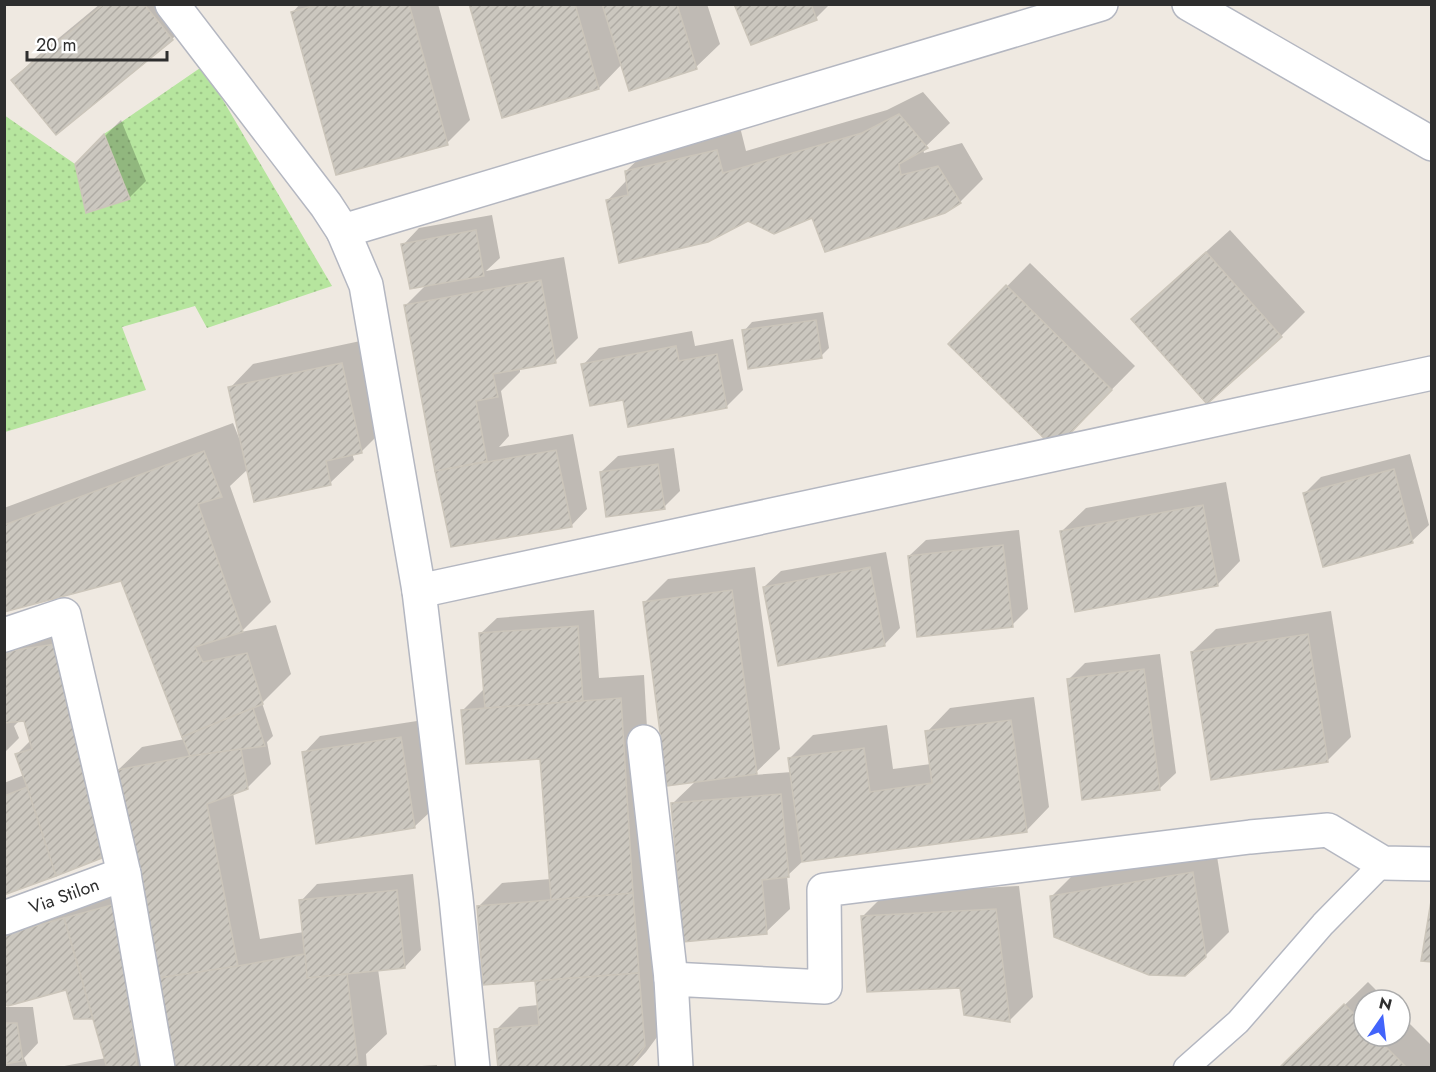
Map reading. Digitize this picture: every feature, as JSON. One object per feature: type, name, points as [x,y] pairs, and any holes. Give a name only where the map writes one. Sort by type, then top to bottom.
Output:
[{"type":"street","points":[[172,4],[326,205],[343,231],[366,285],[419,591],[456,898],[473,1068]]},
{"type":"street","points":[[343,231],[1101,4]]},
{"type":"street","points":[[1189,4],[1431,144]]},
{"type":"street","points":[[419,591],[1431,373]]},
{"type":"street","points":[[4,635],[64,615],[124,874],[158,1068]]},
{"type":"street","points":[[644,742],[671,979],[676,1068]]},
{"type":"street","points":[[671,979],[825,987],[824,890],[1238,838],[1328,830],[1383,863],[1431,864]]},
{"type":"street","name":"Via Stilon","points":[[4,918],[124,874]]},
{"type":"lane","points":[[1186,1068],[1238,1022],[1323,924],[1383,863]]},
{"type":"green space","points":[[203,66],[332,286],[207,328],[195,306],[122,327],[146,390],[5,432],[4,115],[75,164],[86,212],[130,199],[104,134]]},
{"type":"building","points":[[104,4],[144,4],[173,40],[56,135],[11,80]]},
{"type":"building","points":[[319,4],[409,4],[448,145],[336,175],[291,12]]},
{"type":"building","points":[[469,4],[575,4],[599,89],[502,118]]},
{"type":"building","points":[[602,4],[677,4],[697,69],[629,91]]},
{"type":"building","points":[[734,4],[811,4],[817,20],[751,45]]},
{"type":"building","points":[[899,114],[928,148],[899,164],[901,175],[938,166],[961,203],[945,213],[825,252],[812,218],[774,234],[748,221],[708,242],[619,263],[606,200],[628,195],[625,171],[717,150],[723,173],[862,133]]},
{"type":"building","points":[[104,134],[130,199],[86,213],[75,164]]},
{"type":"building","points":[[476,230],[484,276],[410,289],[401,244]]},
{"type":"building","points":[[1206,252],[1282,337],[1207,404],[1131,319]]},
{"type":"building","points":[[541,280],[556,363],[493,374],[498,397],[476,401],[487,461],[435,471],[404,305]]},
{"type":"building","points":[[1006,285],[1112,390],[1055,449],[948,344]]},
{"type":"building","points":[[816,320],[822,358],[748,369],[742,330]]},
{"type":"building","points":[[676,346],[679,361],[717,354],[727,408],[628,427],[623,400],[590,406],[581,364]]},
{"type":"building","points":[[342,363],[362,453],[326,461],[331,485],[254,502],[228,387]]},
{"type":"building","points":[[556,450],[572,527],[451,547],[435,471]]},
{"type":"building","points":[[204,451],[222,497],[198,504],[243,632],[195,647],[203,662],[247,653],[263,704],[182,737],[121,581],[4,612],[4,525]]},
{"type":"building","points":[[658,464],[665,509],[606,517],[600,472]]},
{"type":"building","points":[[1394,469],[1413,543],[1323,567],[1303,493]]},
{"type":"building","points":[[1203,505],[1218,586],[1075,612],[1060,531]]},
{"type":"building","points":[[1003,545],[1013,627],[917,637],[908,556]]},
{"type":"building","points":[[870,567],[885,646],[778,666],[763,587]]},
{"type":"building","points":[[732,590],[757,774],[667,786],[643,602]]},
{"type":"building","points":[[578,626],[583,701],[485,708],[479,633]]},
{"type":"building","points":[[1308,634],[1328,762],[1211,780],[1191,652]]},
{"type":"building","points":[[55,644],[102,858],[56,876],[15,754],[32,749],[24,721],[4,723],[4,652]]},
{"type":"building","points":[[1144,669],[1160,790],[1082,800],[1067,679]]},
{"type":"building","points":[[621,698],[633,893],[551,900],[540,759],[466,764],[461,710]]},
{"type":"building","points":[[253,708],[265,746],[190,756],[182,737]]},
{"type":"building","points":[[1011,720],[1027,832],[802,862],[788,758],[864,748],[870,792],[932,783],[925,731]]},
{"type":"building","points":[[401,737],[415,828],[316,844],[302,752]]},
{"type":"building","points":[[241,749],[248,789],[207,804],[238,966],[159,978],[117,770]]},
{"type":"building","points":[[27,787],[56,876],[4,895],[4,796]]},
{"type":"building","points":[[781,794],[789,877],[762,880],[767,934],[683,942],[671,803]]},
{"type":"building","points":[[1193,872],[1206,957],[1185,976],[1149,975],[1054,937],[1050,896]]},
{"type":"building","points":[[397,890],[405,968],[307,978],[299,900]]},
{"type":"building","points":[[633,893],[639,973],[483,985],[477,906]]},
{"type":"building","points":[[1432,895],[1432,962],[1421,961]]},
{"type":"building","points":[[119,903],[137,1068],[107,1068],[64,918]]},
{"type":"building","points":[[996,909],[1010,1022],[964,1015],[960,988],[867,992],[861,916]]},
{"type":"building","points":[[64,918],[93,1019],[74,1019],[66,990],[8,1006],[4,1005],[4,935]]},
{"type":"building","points":[[305,954],[307,978],[347,974],[358,1064],[346,1068],[175,1068],[159,978]]},
{"type":"building","points":[[639,973],[645,1046],[630,1068],[498,1068],[494,1029],[539,1025],[535,981]]},
{"type":"building","points":[[1344,1004],[1352,1012],[1352,1048],[1387,1048],[1407,1068],[1279,1068]]},
{"type":"building","points":[[4,1023],[17,1023],[23,1061],[4,1064]]}]
